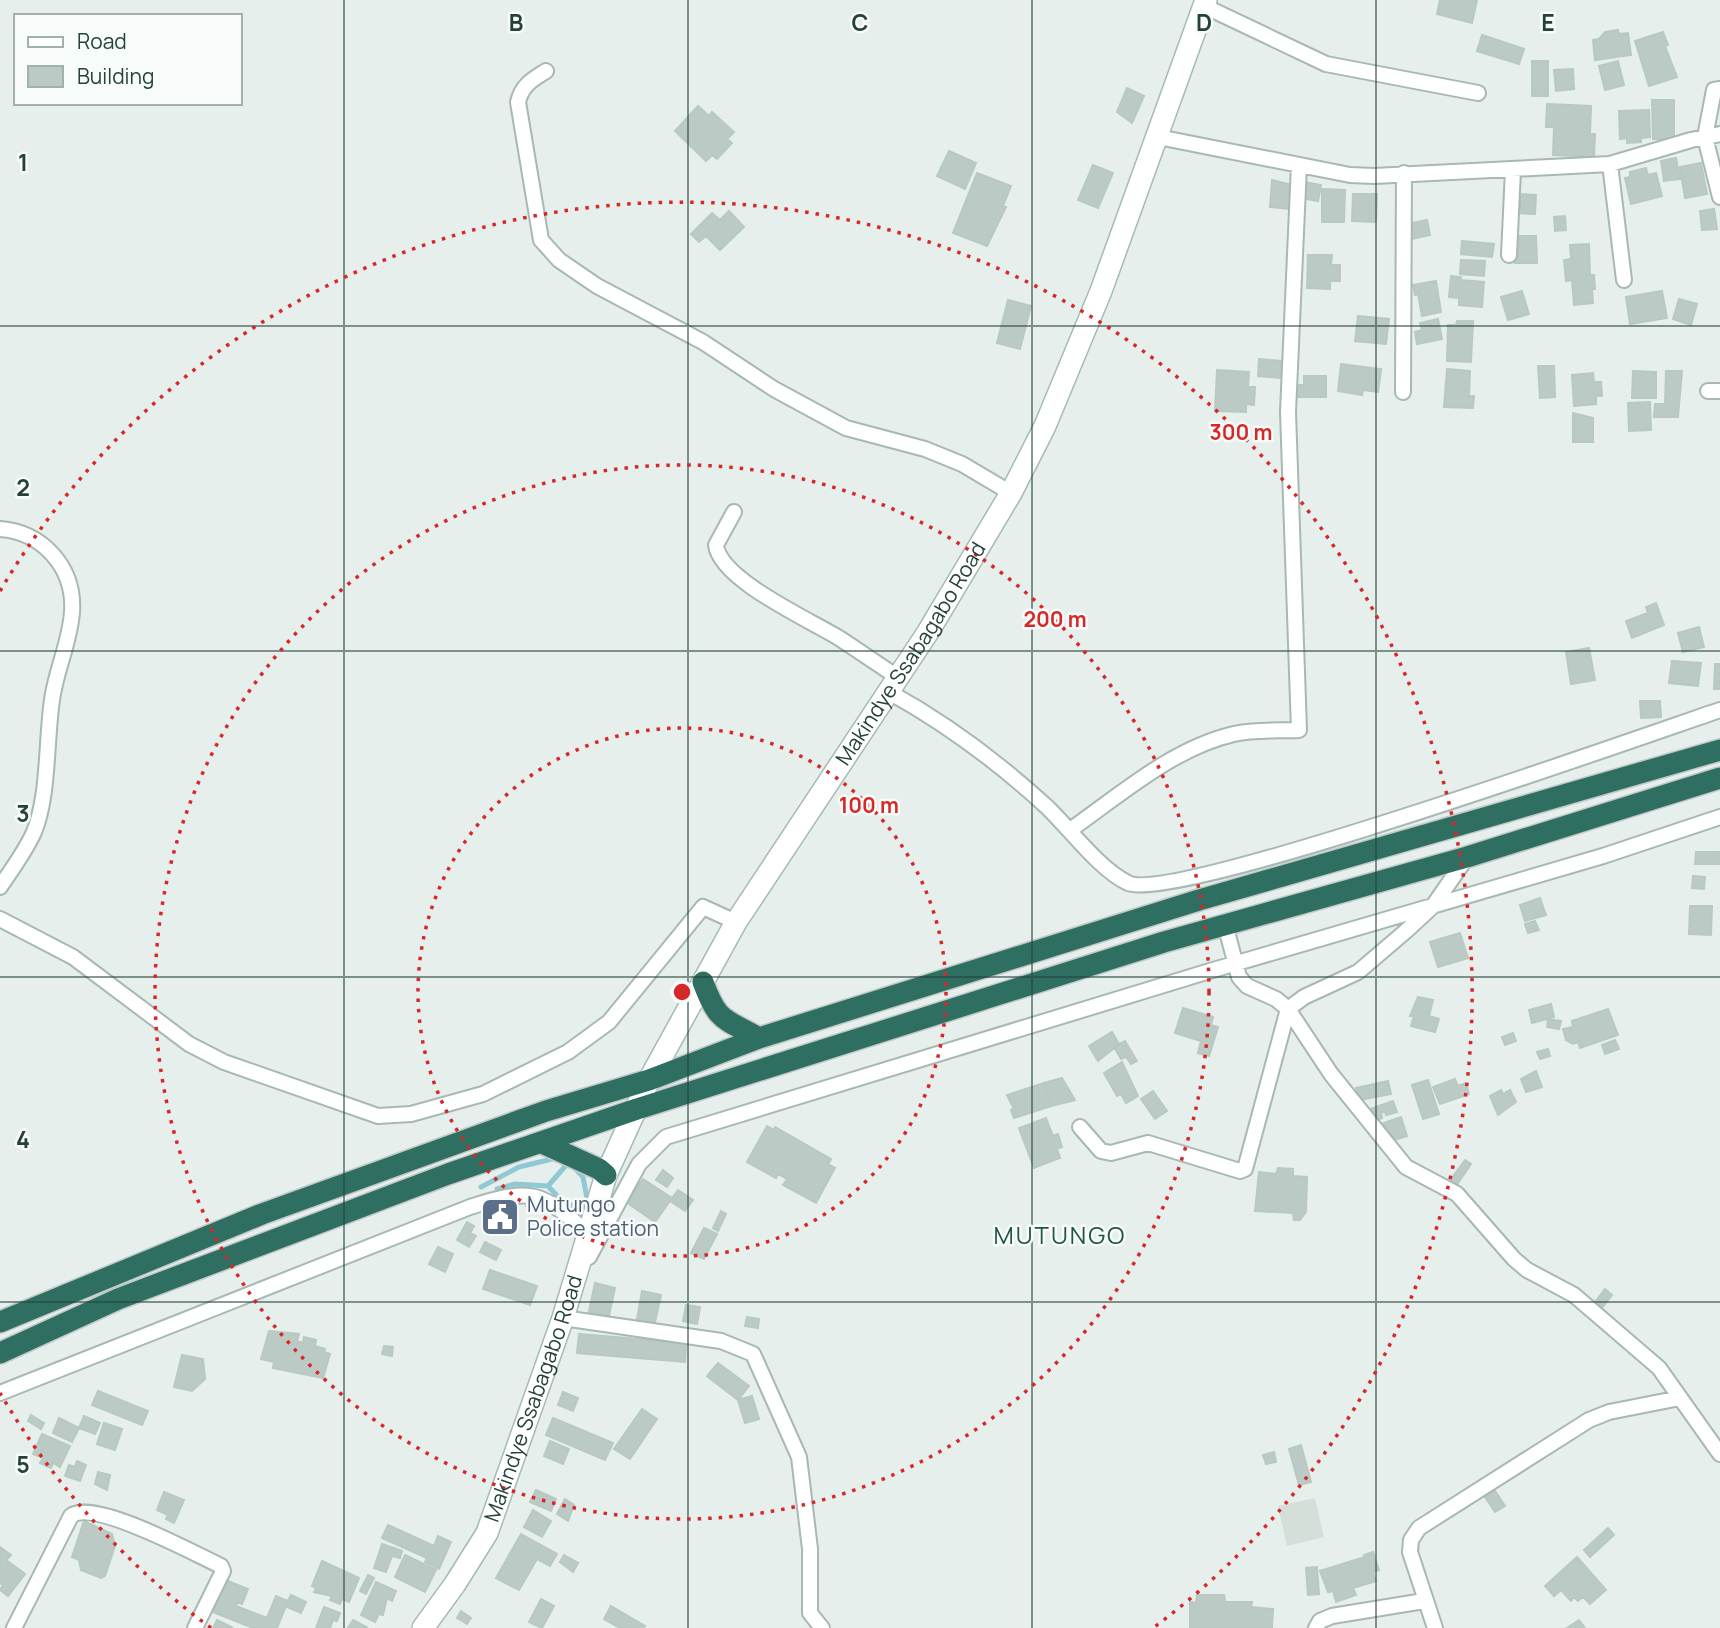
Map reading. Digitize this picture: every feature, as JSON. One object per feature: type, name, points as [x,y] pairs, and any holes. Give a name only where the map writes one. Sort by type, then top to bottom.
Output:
[{"type":"highway","points":[[0,1322],[262,1214],[545,1111],[649,1080],[759,1038],[1199,900],[1720,750]]},
{"type":"highway","points":[[0,1353],[131,1294],[448,1174],[637,1109],[1225,924],[1467,857],[1720,778]]},
{"type":"highway","points":[[703,982],[712,1005],[722,1020],[759,1038]]},
{"type":"highway","points":[[542,1143],[599,1169],[606,1175]]},
{"type":"street","points":[[1205,3],[1325,64],[1478,93]]},
{"type":"street","name":"Makindye Ssabagabo Road","points":[[422,1628],[455,1584],[487,1533],[563,1318],[606,1175],[649,1080],[736,922],[894,685],[1011,493],[1045,426],[1101,291],[1205,3]]},
{"type":"street","points":[[546,71],[528,82],[521,91],[518,102],[541,240],[559,260],[597,286],[703,342],[774,390],[846,428],[925,449],[962,464],[1011,493]]},
{"type":"street","points":[[1720,89],[1714,90],[1705,137],[1720,197]]},
{"type":"street","points":[[1158,136],[1359,176],[1610,164],[1720,134]]},
{"type":"street","points":[[1610,164],[1625,280]]},
{"type":"street","points":[[1070,830],[1140,780],[1213,740],[1237,733],[1299,730],[1288,412],[1299,165]]},
{"type":"street","points":[[1509,255],[1513,170]]},
{"type":"street","points":[[1402,392],[1404,173]]},
{"type":"street","points":[[734,512],[716,545],[719,558],[729,568],[776,603],[838,638],[894,685],[961,734],[1124,880],[1146,886],[1205,874],[1334,840],[1720,710]]},
{"type":"street","points":[[0,529],[29,534],[53,552],[64,575],[72,610],[52,697],[41,804],[35,830],[0,887]]},
{"type":"street","points":[[571,1292],[639,1164],[666,1137],[1720,817]]},
{"type":"street","points":[[1080,1127],[1101,1151],[1111,1153],[1148,1143],[1202,1162],[1240,1171],[1245,1169],[1288,1009],[1304,997],[1358,972],[1433,906],[1467,857]]},
{"type":"street","points":[[0,919],[73,957],[189,1044],[224,1062],[378,1116],[411,1114],[483,1094],[568,1052],[609,1023],[703,907],[736,922]]},
{"type":"street","points":[[1225,924],[1234,965],[1247,986],[1276,999],[1288,1009],[1331,1074],[1406,1167],[1457,1194],[1514,1259],[1591,1309],[1659,1368],[1720,1454]]},
{"type":"street","points":[[0,1394],[470,1207],[509,1194],[532,1195],[552,1202],[589,1234]]},
{"type":"street","points":[[563,1318],[721,1341],[753,1354],[799,1457],[809,1528],[810,1613],[822,1628]]},
{"type":"street","points":[[1435,1628],[1410,1552],[1411,1540],[1419,1528],[1589,1420],[1609,1412],[1680,1398]]},
{"type":"street","points":[[15,1628],[71,1516],[83,1511],[141,1528],[221,1566],[223,1571],[195,1628]]},
{"type":"street","points":[[1316,1628],[1332,1616],[1424,1601]]},
{"type":"shaded area","points":[[1315,1498],[1324,1537],[1287,1546],[1278,1506]]},
{"type":"building","points":[[1440,0],[1477,0],[1472,23],[1437,14]]},
{"type":"building","points":[[1618,30],[1619,34],[1628,33],[1631,55],[1595,60],[1593,40],[1599,39],[1605,32]]},
{"type":"building","points":[[1663,32],[1668,45],[1665,46],[1677,77],[1649,86],[1635,41]]},
{"type":"building","points":[[1482,35],[1524,49],[1519,64],[1477,51]]},
{"type":"building","points":[[1532,61],[1548,61],[1548,96],[1532,96]]},
{"type":"building","points":[[1618,61],[1624,85],[1605,90],[1599,66]]},
{"type":"building","points":[[1573,69],[1574,89],[1556,91],[1554,70]]},
{"type":"building","points":[[1127,88],[1144,96],[1132,123],[1117,112]]},
{"type":"building","points":[[1652,100],[1674,100],[1674,139],[1653,139]]},
{"type":"building","points":[[1547,104],[1591,106],[1590,134],[1595,134],[1594,157],[1553,155],[1554,127],[1546,127]]},
{"type":"building","points":[[698,106],[709,116],[712,112],[734,132],[727,139],[732,143],[717,159],[712,155],[706,161],[675,131]]},
{"type":"building","points":[[1649,110],[1650,137],[1641,138],[1641,142],[1627,143],[1627,138],[1620,139],[1619,111]]},
{"type":"building","points":[[949,151],[976,163],[965,189],[937,176]]},
{"type":"building","points":[[1676,158],[1680,179],[1664,181],[1661,161]]},
{"type":"building","points":[[1701,163],[1707,194],[1685,198],[1680,167]]},
{"type":"building","points":[[1093,165],[1113,173],[1098,208],[1078,200]]},
{"type":"building","points":[[1646,168],[1648,175],[1656,173],[1662,196],[1631,204],[1625,178],[1630,177],[1630,172]]},
{"type":"building","points":[[977,173],[1011,186],[1003,206],[1006,207],[987,246],[953,233]]},
{"type":"building","points":[[1272,180],[1292,185],[1290,209],[1270,207]]},
{"type":"building","points":[[1304,182],[1321,185],[1318,201],[1301,198]]},
{"type":"building","points":[[1322,189],[1345,190],[1344,222],[1322,222]]},
{"type":"building","points":[[1353,194],[1377,194],[1376,222],[1352,221]]},
{"type":"building","points":[[1518,194],[1536,195],[1535,214],[1517,213]]},
{"type":"building","points":[[1714,209],[1717,229],[1702,230],[1700,211]]},
{"type":"building","points":[[729,211],[744,227],[720,250],[706,236],[699,242],[691,234],[712,213],[720,220]]},
{"type":"building","points":[[1565,216],[1566,230],[1555,231],[1554,217]]},
{"type":"building","points":[[1427,220],[1430,235],[1411,239],[1408,224]]},
{"type":"building","points":[[1515,236],[1536,236],[1537,263],[1515,263]]},
{"type":"building","points":[[1462,241],[1494,244],[1492,257],[1461,254]]},
{"type":"building","points":[[1589,244],[1590,275],[1594,275],[1595,289],[1592,289],[1593,303],[1574,305],[1572,280],[1566,281],[1564,260],[1571,259],[1570,245]]},
{"type":"building","points":[[1308,255],[1332,255],[1331,265],[1340,265],[1340,281],[1330,281],[1330,289],[1307,288]]},
{"type":"building","points":[[1461,260],[1485,261],[1484,276],[1460,274]]},
{"type":"building","points":[[1451,276],[1461,277],[1460,280],[1484,282],[1482,307],[1459,305],[1459,298],[1449,297]]},
{"type":"building","points":[[1436,281],[1441,312],[1422,316],[1418,294],[1415,295],[1413,285]]},
{"type":"building","points":[[1522,291],[1529,314],[1508,320],[1501,297]]},
{"type":"building","points":[[1662,291],[1667,318],[1630,324],[1626,297]]},
{"type":"building","points":[[1679,299],[1697,304],[1691,325],[1673,319]]},
{"type":"building","points":[[1008,300],[1031,306],[1020,349],[997,343]]},
{"type":"building","points":[[1358,316],[1389,319],[1386,344],[1355,341]]},
{"type":"building","points":[[1438,319],[1442,339],[1417,344],[1415,332],[1422,330],[1420,323]]},
{"type":"building","points":[[1457,321],[1473,321],[1471,362],[1447,361],[1448,325],[1456,325]]},
{"type":"building","points":[[1259,359],[1281,361],[1280,378],[1258,376]]},
{"type":"building","points":[[1341,364],[1381,369],[1378,392],[1363,390],[1362,395],[1338,391]]},
{"type":"building","points":[[1538,366],[1554,366],[1555,397],[1540,398]]},
{"type":"building","points":[[1447,369],[1470,371],[1469,396],[1474,396],[1473,408],[1444,407]]},
{"type":"building","points":[[1217,370],[1249,372],[1248,387],[1255,387],[1254,405],[1246,404],[1246,412],[1215,411]]},
{"type":"building","points":[[1633,371],[1656,372],[1656,398],[1632,398]]},
{"type":"building","points":[[1666,371],[1682,371],[1678,417],[1654,417],[1655,404],[1665,404]]},
{"type":"building","points":[[1593,373],[1594,382],[1601,382],[1602,396],[1596,396],[1596,404],[1574,406],[1572,375]]},
{"type":"building","points":[[1304,376],[1326,376],[1326,397],[1296,397],[1296,385],[1304,385]]},
{"type":"building","points":[[1650,402],[1651,430],[1629,431],[1628,403]]},
{"type":"building","points":[[1573,413],[1593,418],[1593,442],[1573,442]]},
{"type":"building","points":[[1656,603],[1664,625],[1632,638],[1626,621],[1648,613],[1646,607]]},
{"type":"building","points":[[1699,627],[1704,647],[1683,652],[1678,633]]},
{"type":"building","points":[[1589,648],[1595,680],[1571,684],[1566,652]]},
{"type":"building","points":[[1672,661],[1701,663],[1698,686],[1669,683]]},
{"type":"building","points":[[1715,664],[1720,664],[1720,689],[1714,689]]},
{"type":"building","points":[[1640,701],[1660,701],[1661,717],[1641,718]]},
{"type":"building","points":[[1696,852],[1720,852],[1720,864],[1695,864]]},
{"type":"building","points":[[1693,876],[1705,877],[1704,889],[1692,888]]},
{"type":"building","points":[[1540,898],[1546,915],[1525,921],[1520,905]]},
{"type":"building","points":[[1690,906],[1712,906],[1711,935],[1689,934]]},
{"type":"building","points":[[1535,921],[1539,930],[1528,933],[1525,924]]},
{"type":"building","points":[[1460,933],[1468,958],[1438,967],[1430,942]]},
{"type":"building","points":[[1418,997],[1433,1000],[1429,1016],[1439,1019],[1435,1032],[1411,1026],[1414,1016],[1410,1016]]},
{"type":"building","points":[[1551,1004],[1554,1017],[1532,1023],[1529,1010]]},
{"type":"building","points":[[1183,1008],[1213,1017],[1211,1025],[1218,1027],[1209,1056],[1198,1053],[1201,1041],[1175,1033]]},
{"type":"building","points":[[1608,1009],[1618,1035],[1580,1048],[1578,1042],[1573,1044],[1566,1040],[1563,1029],[1573,1027],[1572,1021]]},
{"type":"building","points":[[1548,1019],[1561,1021],[1559,1029],[1547,1027]]},
{"type":"building","points":[[1112,1032],[1119,1044],[1098,1061],[1089,1046]]},
{"type":"building","points":[[1513,1033],[1516,1041],[1505,1045],[1502,1037]]},
{"type":"building","points":[[1615,1040],[1619,1049],[1605,1054],[1602,1045]]},
{"type":"building","points":[[1125,1041],[1137,1061],[1131,1064],[1126,1057],[1121,1059],[1114,1047]]},
{"type":"building","points":[[1548,1049],[1550,1056],[1540,1059],[1537,1052]]},
{"type":"building","points":[[1122,1062],[1138,1096],[1126,1103],[1121,1094],[1117,1096],[1104,1073]]},
{"type":"building","points":[[1536,1071],[1542,1087],[1526,1092],[1521,1079]]},
{"type":"building","points":[[1062,1078],[1075,1100],[1051,1106],[1044,1083]]},
{"type":"building","points":[[1455,1079],[1458,1086],[1466,1083],[1469,1094],[1440,1104],[1433,1087]]},
{"type":"building","points":[[1428,1080],[1439,1114],[1423,1119],[1412,1085]]},
{"type":"building","points":[[1388,1081],[1391,1094],[1359,1100],[1356,1088]]},
{"type":"building","points":[[1044,1083],[1051,1106],[1014,1118],[1011,1110],[1014,1109],[1007,1095]]},
{"type":"building","points":[[1501,1090],[1503,1094],[1510,1090],[1516,1102],[1498,1115],[1490,1096]]},
{"type":"building","points":[[1153,1091],[1167,1111],[1155,1119],[1141,1099]]},
{"type":"building","points":[[1393,1101],[1397,1112],[1386,1115],[1385,1111],[1381,1113],[1382,1118],[1374,1121],[1367,1110]]},
{"type":"building","points":[[1401,1117],[1407,1136],[1391,1141],[1381,1124]]},
{"type":"building","points":[[1046,1118],[1053,1136],[1058,1134],[1062,1147],[1057,1149],[1060,1158],[1034,1168],[1019,1128]]},
{"type":"building","points":[[767,1126],[774,1130],[775,1127],[831,1159],[828,1164],[835,1168],[816,1203],[783,1185],[787,1179],[778,1174],[776,1178],[747,1162]]},
{"type":"building","points":[[1465,1160],[1471,1164],[1456,1186],[1449,1182]]},
{"type":"building","points":[[1278,1168],[1293,1169],[1293,1176],[1307,1177],[1306,1212],[1300,1220],[1294,1220],[1293,1213],[1255,1211],[1259,1172],[1276,1174]]},
{"type":"building","points":[[663,1170],[673,1178],[667,1187],[656,1180]]},
{"type":"building","points":[[643,1179],[672,1198],[678,1190],[693,1200],[685,1211],[670,1201],[655,1222],[626,1202]]},
{"type":"building","points":[[494,1204],[503,1207],[502,1212],[509,1214],[506,1224],[489,1219]]},
{"type":"building","points":[[721,1211],[726,1214],[718,1231],[713,1228]]},
{"type":"building","points":[[467,1222],[474,1226],[470,1233],[476,1236],[469,1247],[457,1240]]},
{"type":"building","points":[[704,1228],[717,1234],[704,1259],[691,1253]]},
{"type":"building","points":[[485,1242],[501,1250],[496,1260],[480,1252]]},
{"type":"building","points":[[438,1247],[453,1254],[445,1272],[429,1264]]},
{"type":"building","points":[[490,1270],[537,1286],[530,1305],[483,1289]]},
{"type":"building","points":[[595,1283],[615,1288],[608,1320],[588,1316]]},
{"type":"building","points":[[1605,1289],[1612,1295],[1602,1308],[1595,1302]]},
{"type":"building","points":[[642,1291],[661,1295],[655,1322],[637,1319]]},
{"type":"building","points":[[686,1305],[700,1307],[697,1324],[683,1321]]},
{"type":"building","points":[[747,1317],[759,1319],[758,1328],[745,1326]]},
{"type":"building","points":[[269,1331],[299,1334],[297,1341],[303,1343],[304,1337],[316,1340],[315,1346],[330,1354],[323,1378],[273,1368],[274,1362],[261,1359]]},
{"type":"building","points":[[579,1334],[686,1343],[685,1362],[577,1353]]},
{"type":"building","points":[[384,1346],[393,1347],[392,1356],[382,1354]]},
{"type":"building","points":[[182,1355],[203,1359],[205,1379],[192,1391],[174,1387]]},
{"type":"building","points":[[718,1363],[749,1386],[738,1400],[707,1376]]},
{"type":"building","points":[[98,1391],[148,1411],[142,1425],[92,1405]]},
{"type":"building","points":[[563,1392],[578,1398],[573,1411],[558,1405]]},
{"type":"building","points":[[752,1396],[759,1419],[745,1423],[738,1400]]},
{"type":"building","points":[[642,1409],[657,1419],[630,1459],[614,1449]]},
{"type":"building","points":[[31,1415],[44,1423],[41,1429],[28,1421]]},
{"type":"building","points":[[84,1416],[100,1423],[95,1434],[79,1428]]},
{"type":"building","points":[[59,1418],[79,1428],[72,1442],[53,1433]]},
{"type":"building","points":[[553,1418],[613,1443],[605,1460],[546,1435]]},
{"type":"building","points":[[104,1423],[122,1429],[115,1450],[97,1444]]},
{"type":"building","points":[[42,1434],[70,1446],[60,1467],[53,1463],[51,1468],[40,1463],[43,1458],[33,1454]]},
{"type":"building","points":[[550,1441],[569,1449],[563,1464],[544,1456]]},
{"type":"building","points":[[1301,1445],[1311,1482],[1299,1485],[1289,1449]]},
{"type":"building","points":[[1274,1452],[1276,1462],[1266,1464],[1263,1455]]},
{"type":"building","points":[[77,1461],[86,1465],[80,1481],[65,1476],[69,1465],[75,1467]]},
{"type":"building","points":[[98,1472],[110,1475],[107,1490],[95,1484]]},
{"type":"building","points":[[1491,1485],[1505,1506],[1495,1512],[1481,1491]]},
{"type":"building","points":[[536,1490],[556,1499],[551,1511],[530,1502]]},
{"type":"building","points":[[164,1492],[184,1500],[174,1523],[166,1519],[168,1515],[157,1510]]},
{"type":"building","points":[[565,1499],[574,1505],[568,1521],[557,1514]]},
{"type":"building","points":[[533,1510],[551,1521],[542,1537],[524,1527]]},
{"type":"building","points":[[84,1521],[112,1534],[115,1546],[105,1576],[101,1578],[81,1570],[79,1560],[72,1557]]},
{"type":"building","points":[[388,1525],[434,1546],[438,1536],[451,1542],[439,1569],[425,1562],[427,1558],[382,1538]]},
{"type":"building","points":[[1608,1528],[1614,1535],[1590,1557],[1584,1550]]},
{"type":"building","points":[[521,1534],[557,1554],[550,1566],[537,1559],[519,1590],[496,1578]]},
{"type":"building","points":[[382,1544],[402,1551],[400,1558],[392,1556],[386,1572],[374,1568]]},
{"type":"building","points":[[0,1547],[11,1555],[6,1560],[25,1574],[8,1596],[0,1590],[3,1585],[0,1583]]},
{"type":"building","points":[[1373,1552],[1379,1570],[1373,1572],[1376,1581],[1353,1588],[1356,1595],[1336,1602],[1333,1591],[1328,1592],[1320,1571]]},
{"type":"building","points":[[405,1555],[436,1570],[425,1592],[395,1577]]},
{"type":"building","points":[[564,1555],[578,1563],[573,1572],[560,1562]]},
{"type":"building","points":[[1577,1557],[1606,1590],[1590,1604],[1583,1597],[1578,1601],[1574,1597],[1571,1601],[1561,1590],[1554,1596],[1545,1586]]},
{"type":"building","points":[[322,1561],[359,1578],[349,1602],[342,1599],[340,1604],[330,1600],[332,1596],[314,1592],[316,1588],[312,1586]]},
{"type":"building","points":[[1317,1567],[1319,1594],[1308,1595],[1306,1568]]},
{"type":"building","points":[[368,1575],[374,1578],[366,1594],[360,1591]]},
{"type":"building","points":[[223,1579],[248,1589],[242,1604],[238,1602],[236,1606],[267,1618],[276,1596],[288,1601],[277,1628],[253,1628],[210,1611]]},
{"type":"building","points":[[376,1582],[396,1591],[392,1601],[387,1598],[383,1615],[379,1614],[375,1622],[361,1615]]},
{"type":"building","points":[[291,1595],[306,1602],[301,1613],[285,1606]]},
{"type":"building","points":[[1197,1595],[1224,1595],[1225,1602],[1252,1602],[1251,1607],[1273,1609],[1272,1628],[1190,1628],[1190,1602],[1196,1603]]},
{"type":"building","points":[[541,1599],[554,1606],[542,1628],[529,1622]]},
{"type":"building","points":[[611,1606],[645,1626],[620,1628],[604,1619]]},
{"type":"building","points":[[324,1607],[340,1613],[337,1621],[333,1620],[330,1628],[316,1628]]},
{"type":"building","points":[[461,1611],[471,1618],[467,1624],[457,1618]]},
{"type":"building","points":[[217,1620],[233,1628],[213,1628]]},
{"type":"building","points":[[353,1620],[368,1628],[348,1628]]},
{"type":"building","points":[[1579,1620],[1585,1628],[1567,1628]]},
{"type":"waterway","points":[[481,1187],[519,1167],[556,1158]]},
{"type":"waterway","points":[[548,1186],[568,1163]]},
{"type":"waterway","points":[[497,1189],[515,1184],[548,1186],[561,1200],[575,1207],[583,1205],[587,1198],[583,1177],[572,1165]]},
{"type":"place","name":"Mutungo Police station","points":[[500,1217]]},
{"type":"district","name":"MUTUNGO","points":[[1060,1236]]}]
